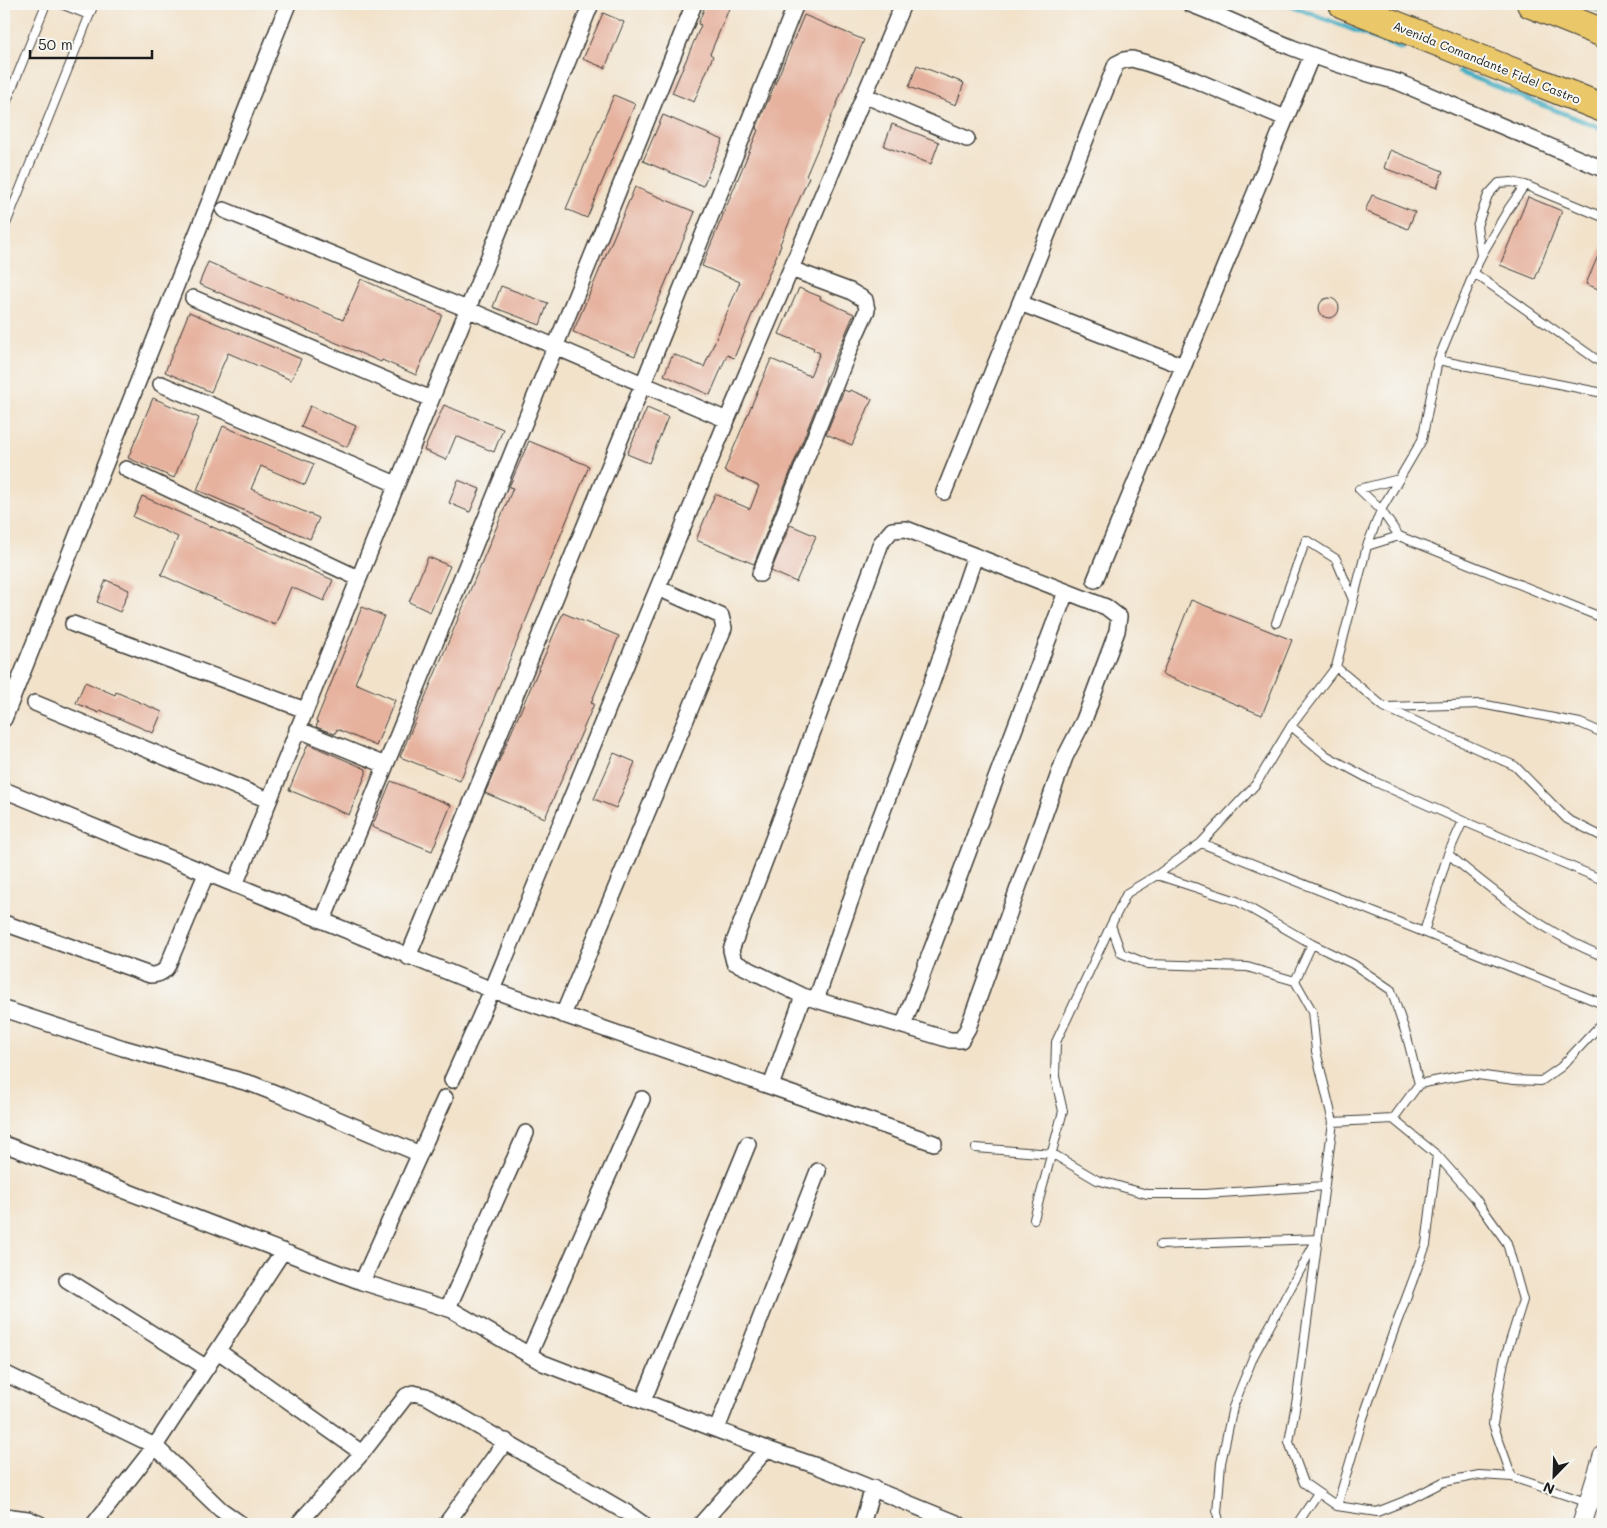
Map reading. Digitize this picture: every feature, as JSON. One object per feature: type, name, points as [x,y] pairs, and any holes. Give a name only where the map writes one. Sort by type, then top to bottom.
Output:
[{"type":"highway","name":"Avenida Comandante Fidel Castro","points":[[1343,4],[1603,108]]},
{"type":"highway","points":[[1531,4],[1601,26]]},
{"type":"street","points":[[4,719],[288,4]]},
{"type":"street","points":[[235,886],[297,728],[591,4]]},
{"type":"street","points":[[322,920],[694,4]]},
{"type":"street","points":[[408,956],[643,384],[796,4]]},
{"type":"street","points":[[452,1080],[492,990],[727,420],[903,4]]},
{"type":"street","points":[[1190,4],[1312,55],[1398,82],[1603,169]]},
{"type":"street","points":[[1094,580],[1312,55]]},
{"type":"street","points":[[944,492],[1116,64],[1132,59],[1146,63],[1190,78],[1285,118]]},
{"type":"street","points":[[864,95],[967,139]]},
{"type":"street","points":[[224,210],[467,309],[727,420]]},
{"type":"street","points":[[760,574],[852,343],[867,310],[865,300],[850,291],[791,269]]},
{"type":"street","points":[[193,298],[431,398]]},
{"type":"street","points":[[1020,303],[1182,366]]},
{"type":"street","points":[[161,384],[396,484]]},
{"type":"street","points":[[126,469],[358,578]]},
{"type":"street","points":[[906,529],[1066,592],[1106,607],[1119,617],[1117,632],[1084,720],[1065,757],[968,1028],[961,1040],[950,1040],[810,998],[734,962],[730,950],[795,780],[881,543],[892,530],[906,529]]},
{"type":"street","points":[[771,1086],[810,998],[872,839],[931,685],[975,556]]},
{"type":"street","points":[[563,1015],[724,628],[721,616],[658,588]]},
{"type":"street","points":[[903,1026],[1066,592]]},
{"type":"street","points":[[73,624],[305,710]]},
{"type":"street","points":[[35,704],[268,800]]},
{"type":"street","points":[[297,728],[386,764]]},
{"type":"street","points":[[4,790],[492,990],[934,1143]]},
{"type":"street","points":[[4,923],[154,975],[165,970],[168,965],[206,874]]},
{"type":"street","points":[[4,1009],[123,1048],[252,1084],[420,1154]]},
{"type":"street","points":[[362,1282],[445,1098]]},
{"type":"street","points":[[529,1355],[642,1099]]},
{"type":"street","points":[[448,1308],[526,1133]]},
{"type":"street","points":[[4,1144],[362,1282],[448,1308],[542,1363],[873,1488],[958,1524]]},
{"type":"street","points":[[643,1401],[748,1144]]},
{"type":"street","points":[[717,1429],[818,1170]]},
{"type":"street","points":[[94,1524],[155,1446],[282,1251]]},
{"type":"street","points":[[67,1280],[207,1368]]},
{"type":"street","points":[[218,1351],[362,1453]]},
{"type":"street","points":[[4,1372],[155,1446],[220,1509],[241,1524]]},
{"type":"street","points":[[298,1524],[362,1453],[406,1396],[413,1393],[426,1396],[644,1524]]},
{"type":"street","points":[[446,1524],[506,1442]]},
{"type":"street","points":[[701,1524],[767,1449]]},
{"type":"street","points":[[1582,1524],[1603,1456]]},
{"type":"street","points":[[862,1524],[873,1488]]},
{"type":"street","points":[[4,1516],[40,1524]]},
{"type":"lane","points":[[4,108],[46,4]]},
{"type":"lane","points":[[61,4],[89,15]]},
{"type":"lane","points":[[4,229],[94,4]]},
{"type":"lane","points":[[1481,256],[1477,226],[1488,195],[1499,183],[1512,182],[1525,186],[1603,218]]},
{"type":"lane","points":[[1034,1219],[1063,1112],[1055,1077],[1056,1042],[1111,925],[1127,893],[1157,875],[1201,843],[1256,784],[1291,726],[1336,667],[1367,546],[1381,510],[1422,440],[1438,360],[1481,256],[1508,208],[1525,186]]},
{"type":"lane","points":[[1474,273],[1603,364]]},
{"type":"lane","points":[[1438,360],[1603,393]]},
{"type":"lane","points":[[1399,479],[1359,489],[1381,510],[1399,536],[1603,618]]},
{"type":"lane","points":[[1367,546],[1399,536]]},
{"type":"lane","points":[[1276,623],[1306,540],[1336,559],[1353,600]]},
{"type":"lane","points":[[1336,667],[1384,707],[1515,766],[1567,819],[1603,837]]},
{"type":"lane","points":[[1384,707],[1481,704],[1580,723],[1603,734]]},
{"type":"lane","points":[[1291,726],[1327,756],[1373,781],[1603,880]]},
{"type":"lane","points":[[1424,932],[1448,854],[1463,821]]},
{"type":"lane","points":[[1201,843],[1603,1004]]},
{"type":"lane","points":[[1448,854],[1493,891],[1542,924],[1592,952],[1603,956]]},
{"type":"lane","points":[[1157,875],[1238,901],[1312,944],[1353,964],[1391,990],[1407,1038],[1419,1084]]},
{"type":"lane","points":[[1111,925],[1121,954],[1148,964],[1247,967],[1295,981],[1312,1011],[1316,1051],[1333,1122],[1290,1442],[1304,1483],[1337,1506],[1377,1512],[1443,1482],[1479,1475],[1512,1476],[1589,1504]]},
{"type":"lane","points":[[1295,981],[1312,944]]},
{"type":"lane","points":[[1393,1119],[1419,1084],[1470,1074],[1514,1080],[1541,1080],[1561,1067],[1603,1022]]},
{"type":"lane","points":[[1333,1122],[1393,1119],[1437,1155],[1475,1198],[1508,1243],[1523,1300],[1504,1362],[1493,1424],[1512,1476]]},
{"type":"lane","points":[[976,1148],[1053,1154],[1097,1180],[1147,1194],[1205,1194],[1324,1186]]},
{"type":"lane","points":[[1337,1506],[1363,1418],[1426,1245],[1437,1155]]},
{"type":"lane","points":[[1160,1245],[1318,1239]]},
{"type":"lane","points":[[1220,1524],[1217,1513],[1221,1463],[1233,1407],[1254,1355],[1318,1239]]},
{"type":"lane","points":[[1297,1524],[1318,1493]]},
{"type":"building","points":[[706,4],[731,4],[710,54],[713,56],[694,102],[672,93],[701,25],[698,24]]},
{"type":"building","points":[[603,13],[624,22],[605,68],[583,59]]},
{"type":"building","points":[[804,15],[864,40],[806,176],[809,177],[734,358],[727,355],[710,395],[664,375],[673,354],[704,367],[740,282],[702,266],[758,130],[756,129]]},
{"type":"building","points":[[917,65],[964,83],[956,105],[909,87]]},
{"type":"building","points":[[614,95],[635,104],[587,218],[566,209]]},
{"type":"building","points":[[663,115],[723,140],[703,186],[643,161]]},
{"type":"building","points":[[892,124],[939,142],[931,164],[884,146]]},
{"type":"building","points":[[1390,150],[1443,171],[1437,188],[1384,168]]},
{"type":"building","points":[[635,187],[695,212],[635,356],[573,332]]},
{"type":"building","points":[[1372,195],[1415,212],[1408,229],[1365,211]]},
{"type":"building","points":[[1528,197],[1562,211],[1535,279],[1500,265]]},
{"type":"building","points":[[1603,244],[1603,291],[1586,284]]},
{"type":"building","points":[[208,262],[343,320],[361,279],[442,315],[416,375],[382,360],[381,362],[199,284]]},
{"type":"building","points":[[501,286],[548,303],[540,325],[493,307]]},
{"type":"building","points":[[799,288],[854,314],[825,381],[754,564],[696,540],[715,494],[750,509],[759,486],[724,471],[771,359],[810,376],[820,353],[813,350],[814,348],[779,334]]},
{"type":"building","points":[[1329,298],[1336,301],[1339,308],[1336,315],[1329,318],[1322,315],[1319,308],[1322,301]]},
{"type":"building","points":[[189,312],[301,359],[291,380],[228,353],[211,392],[165,372]]},
{"type":"building","points":[[844,390],[849,392],[850,390],[872,399],[852,445],[826,434]]},
{"type":"building","points":[[153,398],[199,418],[174,478],[128,458]]},
{"type":"building","points":[[444,405],[503,429],[494,452],[456,436],[446,460],[424,450]]},
{"type":"building","points":[[310,406],[356,426],[347,447],[301,427]]},
{"type":"building","points":[[647,408],[668,417],[649,463],[627,454]]},
{"type":"building","points":[[223,426],[314,464],[305,485],[261,466],[251,489],[319,518],[310,539],[197,490]]},
{"type":"building","points":[[529,441],[589,466],[460,781],[400,757],[513,488],[509,487]]},
{"type":"building","points":[[458,480],[480,489],[470,512],[449,503]]},
{"type":"building","points":[[142,496],[333,580],[324,601],[291,587],[275,625],[161,575],[178,537],[133,517]]},
{"type":"building","points":[[790,525],[816,536],[796,582],[771,571]]},
{"type":"building","points":[[428,557],[450,566],[430,612],[409,602]]},
{"type":"building","points":[[106,580],[129,590],[120,612],[97,602]]},
{"type":"building","points":[[1191,600],[1292,640],[1262,715],[1162,674]]},
{"type":"building","points":[[362,607],[384,616],[355,683],[395,700],[376,746],[337,729],[335,734],[316,727],[318,722],[316,721]]},
{"type":"building","points":[[563,613],[619,636],[591,703],[594,704],[545,818],[485,793]]},
{"type":"building","points":[[85,682],[115,695],[116,692],[162,712],[153,733],[100,710],[99,713],[76,703]]},
{"type":"building","points":[[308,744],[366,769],[366,774],[349,815],[289,790]]},
{"type":"building","points":[[614,753],[635,762],[616,808],[594,799]]},
{"type":"building","points":[[391,781],[451,805],[432,851],[372,827]]},
{"type":"waterway","points":[[1287,4],[1402,49]]},
{"type":"waterway","points":[[1584,4],[1599,10]]},
{"type":"waterway","points":[[1459,72],[1603,129]]}]
